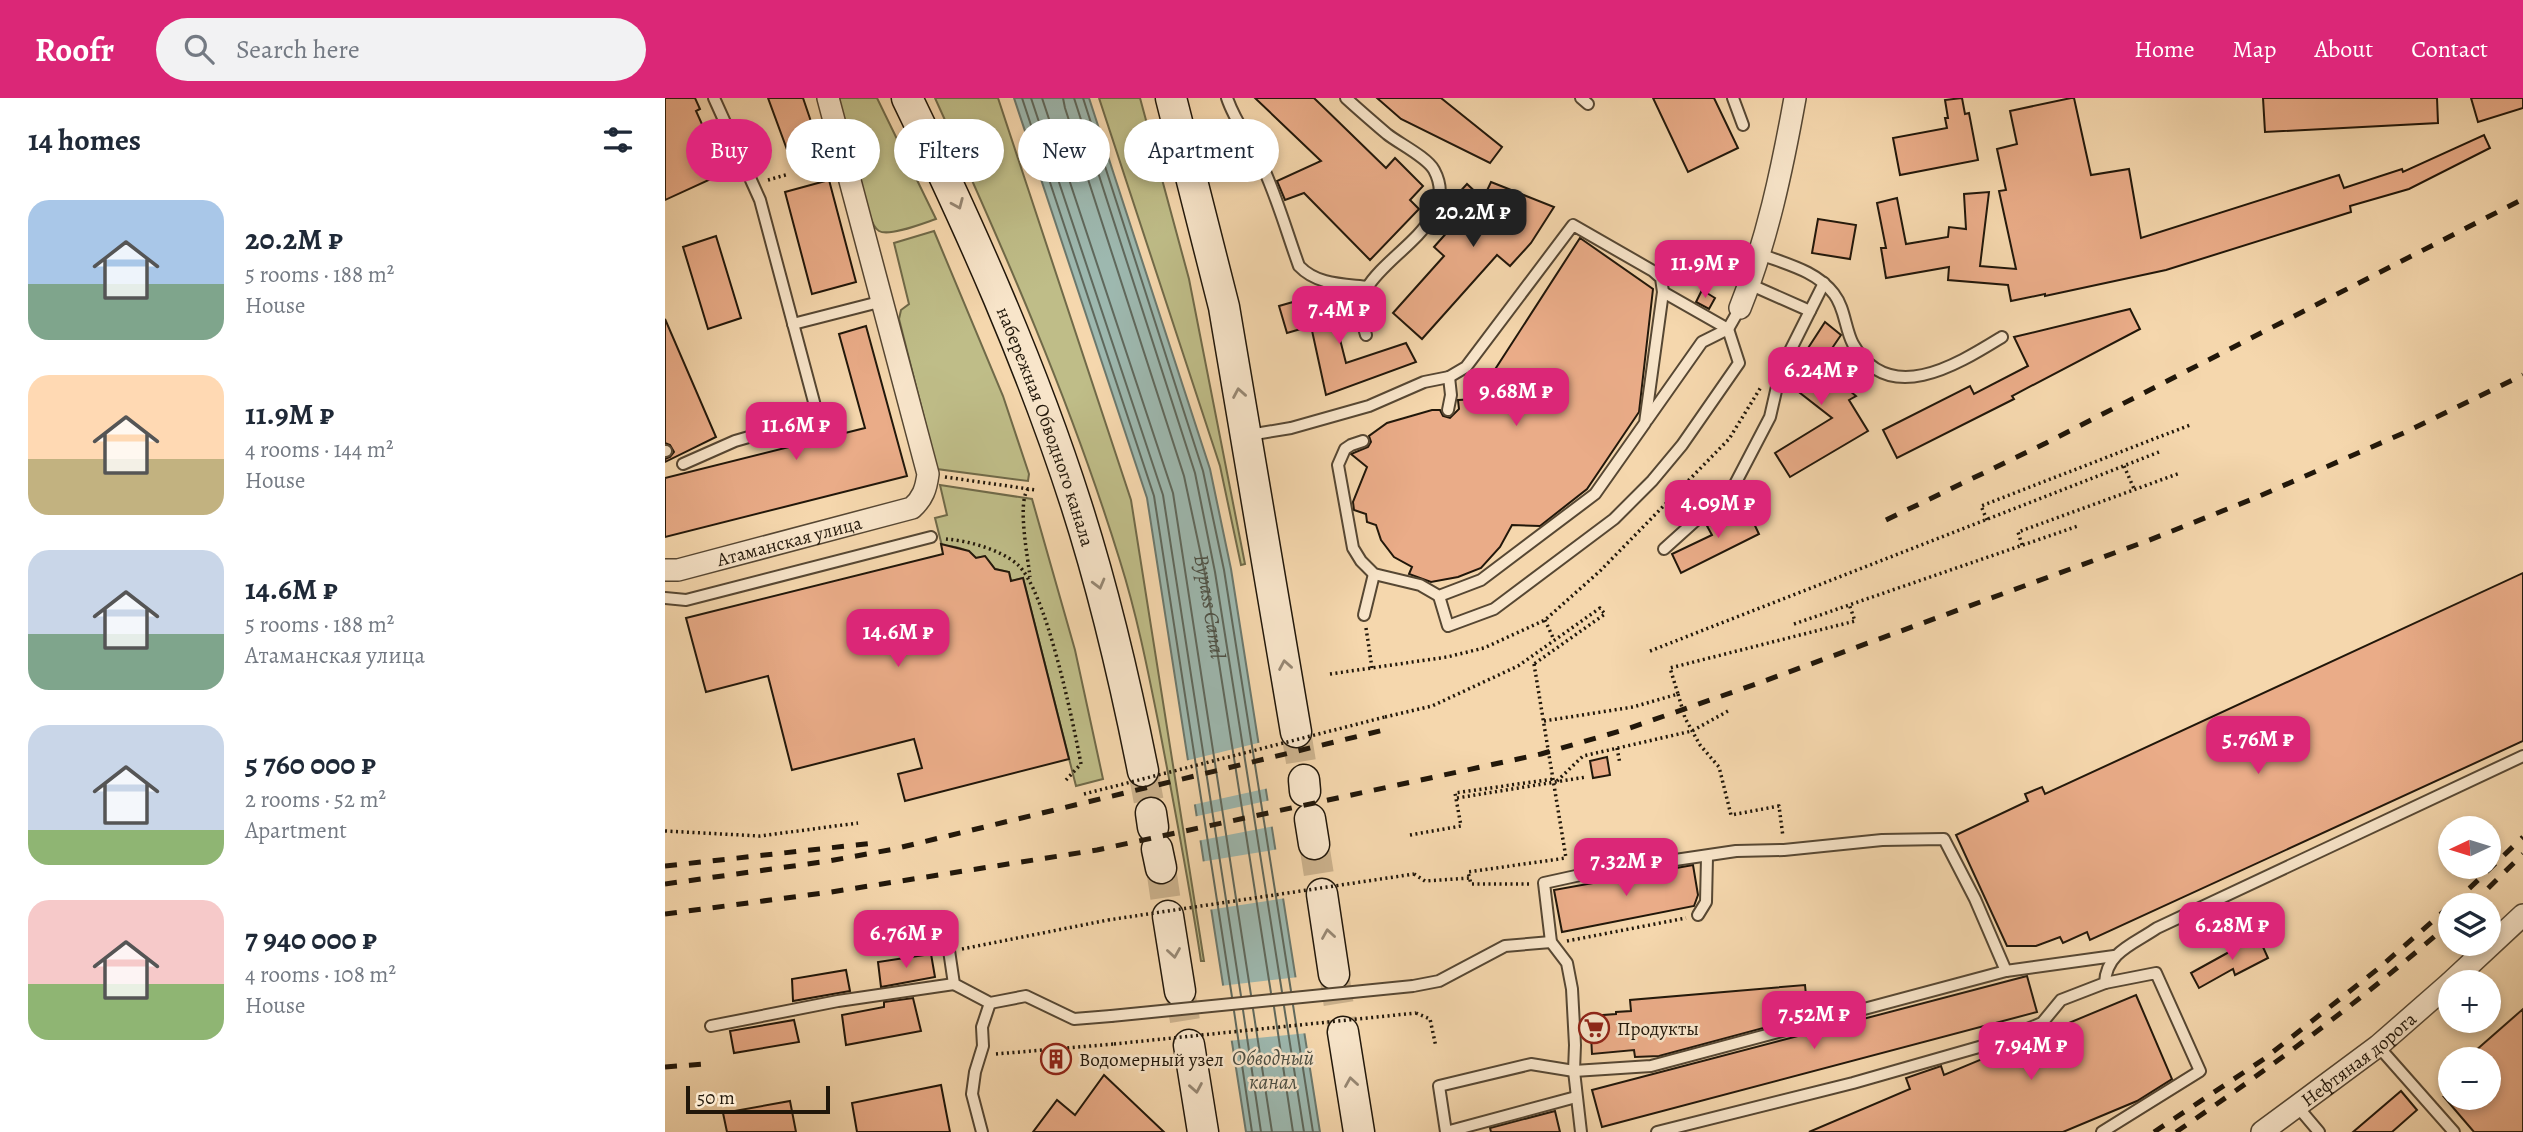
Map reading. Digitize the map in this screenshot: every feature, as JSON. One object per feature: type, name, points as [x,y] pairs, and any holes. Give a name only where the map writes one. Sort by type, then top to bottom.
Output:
[{"type":"main road","name":"набережная Обводного канала","points":[[907,98],[952,190],[1032,380],[1072,492],[1122,670],[1143,771]]},
{"type":"main road","points":[[1171,98],[1224,307],[1296,733]]},
{"type":"main road","points":[[1322,894],[1334,974]]},
{"type":"main road","points":[[1168,916],[1180,991]]},
{"type":"main road","points":[[1343,1032],[1359,1132]]},
{"type":"main road","points":[[1189,1045],[1203,1132]]},
{"type":"street","points":[[828,98],[928,474]]},
{"type":"street","points":[[1739,308],[1760,254],[1786,152],[1795,98]]},
{"type":"street","name":"Атаманская улица","points":[[665,570],[678,569],[912,508],[921,499],[928,474]]},
{"type":"street","name":"Нефтяная дорога","points":[[2464,970],[2523,915]]},
{"type":"street","name":"Нефтяная дорога","points":[[2262,1132],[2378,1045],[2438,993]]},
{"type":"lane","points":[[683,464],[735,441],[818,417],[760,200],[713,98]]},
{"type":"lane","points":[[1227,98],[1264,170],[1299,266],[1309,276],[1323,281],[1368,287]]},
{"type":"lane","points":[[1346,98],[1388,135],[1433,167],[1439,183],[1439,202],[1431,220],[1368,287],[1362,302],[1361,319],[1366,335]]},
{"type":"lane","points":[[1733,98],[1743,125]]},
{"type":"lane","points":[[1247,436],[1291,428],[1369,406],[1423,382],[1449,377],[1466,368],[1573,225],[1661,278],[1663,292],[1645,423]]},
{"type":"lane","points":[[1760,254],[1808,272],[1824,284],[1836,296],[1853,344],[1873,367],[1899,378],[1929,375],[1958,364],[2002,337]]},
{"type":"lane","points":[[1749,284],[1810,311]]},
{"type":"lane","points":[[1664,549],[1734,486],[1770,418],[1781,369],[1824,284]]},
{"type":"lane","points":[[1363,442],[1345,449],[1338,465],[1353,548],[1361,561],[1374,574],[1420,585],[1439,596],[1448,626],[1494,609],[1614,519],[1653,481],[1682,445],[1739,363],[1727,329],[1663,292]]},
{"type":"lane","points":[[793,324],[883,301]]},
{"type":"lane","points":[[1439,596],[1481,580],[1595,494],[1702,342],[1727,329],[1739,308]]},
{"type":"lane","points":[[1448,410],[1451,395],[1449,377]]},
{"type":"lane","points":[[665,598],[686,600],[931,537]]},
{"type":"lane","points":[[1364,615],[1374,574]]},
{"type":"lane","points":[[2105,983],[2105,969],[2114,956],[2157,928],[2523,756]]},
{"type":"lane","points":[[1581,1132],[1574,1071],[1574,1008],[1567,963],[1551,942],[1544,883],[1736,851],[1882,839],[1944,839],[1975,899],[2006,971]]},
{"type":"lane","points":[[1698,915],[1706,902],[1707,857]]},
{"type":"lane","points":[[947,937],[954,984]]},
{"type":"lane","points":[[711,1026],[838,1000],[954,984],[990,1003],[1026,996],[1074,1019],[1413,986],[1439,981],[1505,946],[1551,942]]},
{"type":"lane","points":[[1576,1097],[1446,1132],[1439,1086],[1531,1063],[1574,1071],[1651,1066],[2006,971],[2114,956]]},
{"type":"lane","points":[[1657,1132],[1853,1083],[1993,1043],[2042,1023],[2061,1000],[2105,983],[2156,973],[2200,1071],[2102,1132]]},
{"type":"lane","points":[[982,1132],[972,1094],[983,1046],[982,1027],[990,1003]]},
{"type":"lane","points":[[2378,1045],[2454,1132]]},
{"type":"lane","points":[[2297,1106],[2319,1132]]},
{"type":"path","points":[[752,184],[786,175]]},
{"type":"path","points":[[1987,520],[1981,506],[2190,425]]},
{"type":"path","points":[[1650,651],[2159,452]]},
{"type":"path","points":[[2124,466],[2135,491]]},
{"type":"path","points":[[2022,546],[2018,532],[2180,473]]},
{"type":"path","points":[[928,474],[1037,490]]},
{"type":"path","points":[[1028,489],[1023,494],[1023,507],[1030,579],[1072,714],[1081,764],[1066,780]]},
{"type":"path","points":[[1794,624],[2078,526]]},
{"type":"path","points":[[931,537],[973,544],[995,552],[1016,564],[1030,579]]},
{"type":"path","points":[[1784,849],[1779,806],[1731,815],[1719,766],[1700,745],[1692,731],[1670,668],[1855,621],[1849,604]]},
{"type":"path","points":[[1084,794],[1432,706],[1518,666],[1600,608],[1605,614],[1534,664],[1566,858],[1468,872],[1471,884],[1544,883]]},
{"type":"path","points":[[1545,620],[1553,640]]},
{"type":"path","points":[[1366,629],[1372,668]]},
{"type":"path","points":[[1330,674],[1426,660]]},
{"type":"path","points":[[1544,721],[1633,707],[1678,694]]},
{"type":"path","points":[[1555,780],[1583,756],[1692,731],[1728,711]]},
{"type":"path","points":[[1617,748],[1621,764]]},
{"type":"path","points":[[1410,835],[1461,826],[1455,793],[1586,777]]},
{"type":"path","points":[[665,831],[760,836],[858,823]]},
{"type":"path","points":[[949,951],[1108,920],[1414,874],[1425,881],[1469,878]]},
{"type":"path","points":[[1551,942],[1583,939],[1698,915]]},
{"type":"path","points":[[980,1057],[1002,1052],[1114,1044],[1416,1013],[1430,1019],[1436,1047]]},
{"type":"shaded area","points":[[837,98],[877,98],[894,133],[894,182],[918,182],[936,219],[890,232],[876,228],[872,223],[860,182],[880,182],[880,119],[843,119]]},
{"type":"shaded area","points":[[935,98],[998,98],[1018,158],[1018,182],[1026,182],[1131,500],[1204,961],[1201,961],[1146,664],[1120,561],[1058,385],[972,182],[1004,182],[1004,119],[944,119]]},
{"type":"shaded area","points":[[1099,98],[1140,98],[1146,119],[1124,119],[1124,174],[1110,131],[1110,119],[1106,119]]},
{"type":"shaded area","points":[[1127,182],[1163,182],[1189,279],[1245,564],[1241,565],[1220,466]]},
{"type":"shaded area","points":[[934,231],[1003,396],[1029,474],[1028,481],[937,469],[899,319],[901,310],[909,304],[894,243]]},
{"type":"shaded area","points":[[940,485],[1032,499],[1075,650],[1103,779],[1076,786],[1023,578],[1011,581],[1009,572],[995,569],[985,556],[976,558],[960,548],[942,546],[935,518],[947,515]]},
{"type":"water","name":"Обводный канал","points":[[1014,98],[1089,98],[1096,119],[1021,119]]},
{"type":"water","name":"Обводный канал","points":[[1110,162],[1210,469],[1231,569],[1320,1132],[1246,1132],[1147,498],[1042,182],[1110,182]]},
{"type":"pier","points":[[1262,742],[1269,788],[1192,805],[1185,761]]},
{"type":"pier","points":[[1271,800],[1275,826],[1197,841],[1193,817]]},
{"type":"pier","points":[[1279,849],[1286,898],[1208,910],[1200,862]]},
{"type":"pier","points":[[1299,977],[1308,1033],[1228,1041],[1220,986]]},
{"type":"building","points":[[665,98],[695,98],[700,109],[696,111],[700,119],[686,119],[686,182],[704,182],[665,200]]},
{"type":"building","points":[[768,98],[803,98],[810,119],[786,119],[786,147]]},
{"type":"building","points":[[1255,98],[1314,98],[1386,168],[1395,158],[1423,186],[1410,200],[1419,209],[1370,260],[1304,193],[1285,200],[1279,180],[1321,161]]},
{"type":"building","points":[[1377,98],[1441,98],[1502,147],[1490,163],[1401,119]]},
{"type":"building","points":[[1653,98],[1714,98],[1738,148],[1688,172]]},
{"type":"building","points":[[1962,98],[1965,114],[1969,113],[1978,160],[1900,175],[1893,138],[1947,128],[1945,100]]},
{"type":"building","points":[[2074,98],[2091,175],[2129,169],[2141,238],[2339,175],[2344,188],[2402,169],[2403,172],[2484,135],[2490,148],[2409,189],[2350,206],[2351,212],[2166,270],[2011,301],[2008,285],[1948,280],[1949,267],[1886,278],[1881,248],[1886,248],[1877,203],[1897,198],[1906,244],[1948,237],[1949,227],[1966,229],[1964,194],[1989,192],[1980,266],[2016,269],[1999,191],[2006,190],[1997,149],[2017,144],[2010,111]]},
{"type":"building","points":[[2263,98],[2437,98],[2438,123],[2265,132]]},
{"type":"building","points":[[2471,98],[2523,98],[2523,108],[2478,122]]},
{"type":"building","points":[[830,182],[856,282],[812,294],[785,192]]},
{"type":"building","points":[[1491,182],[1554,207],[1531,243],[1510,266],[1497,255],[1422,339],[1393,313],[1444,256],[1434,247],[1458,220],[1445,208],[1467,184],[1483,199]]},
{"type":"building","points":[[1818,219],[1856,225],[1850,259],[1812,253]]},
{"type":"building","points":[[716,236],[741,318],[708,329],[683,247]]},
{"type":"building","points":[[1580,238],[1653,289],[1639,412],[1587,489],[1540,526],[1512,525],[1500,547],[1481,568],[1458,577],[1431,582],[1409,574],[1412,567],[1394,557],[1381,540],[1376,525],[1367,522],[1366,514],[1354,510],[1353,502],[1367,467],[1351,454],[1368,447],[1371,442],[1369,436],[1387,423],[1432,410],[1440,410],[1443,416],[1450,418],[1459,409],[1458,400],[1480,399],[1498,403],[1511,382],[1494,371]]},
{"type":"building","points":[[1702,290],[1715,298],[1709,309],[1696,302]]},
{"type":"building","points":[[1328,292],[1346,363],[1406,343],[1416,362],[1326,395],[1311,326],[1287,333],[1279,306]]},
{"type":"building","points":[[2130,309],[2140,329],[2012,396],[2014,399],[1897,458],[1883,430],[1970,386],[1974,394],[2028,366],[2014,337]]},
{"type":"building","points":[[665,319],[716,437],[665,462],[674,452],[670,445],[665,443]]},
{"type":"building","points":[[1825,322],[1841,335],[1820,366],[1856,396],[1849,400],[1868,431],[1790,477],[1775,453],[1832,418],[1786,382]]},
{"type":"building","points":[[866,326],[907,476],[665,537],[665,478],[865,428],[839,334]]},
{"type":"building","points":[[1746,507],[1759,534],[1681,573],[1672,554],[1712,535],[1707,526]]},
{"type":"building","points":[[941,544],[969,551],[976,558],[985,556],[995,569],[1009,572],[1011,581],[1023,578],[1069,759],[905,801],[898,774],[922,768],[914,739],[792,770],[768,676],[706,692],[686,618],[943,554]]},
{"type":"building","points":[[2523,573],[2523,741],[2090,940],[2087,932],[2063,943],[2060,937],[2036,946],[2007,946],[1956,835],[2028,801],[2025,794],[2042,787],[2045,794]]},
{"type":"building","points":[[1607,757],[1610,775],[1593,778],[1590,761]]},
{"type":"building","points":[[1693,865],[1698,895],[1694,906],[1562,932],[1554,890]]},
{"type":"building","points":[[2258,936],[2268,958],[2235,975],[2233,969],[2199,988],[2191,973]]},
{"type":"building","points":[[931,954],[935,977],[881,987],[878,962]]},
{"type":"building","points":[[846,970],[850,991],[793,1001],[792,979]]},
{"type":"building","points":[[2027,976],[2037,1012],[1602,1127],[1592,1090]]},
{"type":"building","points":[[1805,985],[1808,1016],[1659,1056],[1635,1057],[1634,1050],[1592,1054],[1590,1016],[1631,1011],[1630,1000]]},
{"type":"building","points":[[2136,995],[2172,1079],[2137,1101],[2063,1132],[1809,1132],[1910,1089],[1906,1078],[1941,1066],[1944,1075]]},
{"type":"building","points":[[913,998],[921,1031],[846,1045],[842,1015],[884,1007],[884,1002]]},
{"type":"building","points":[[2523,1009],[2523,1132],[2474,1132],[2455,1110],[2501,1110],[2501,1047],[2480,1047],[2496,1033],[2501,1033],[2501,1028]]},
{"type":"building","points":[[794,1020],[799,1042],[734,1053],[730,1031]]},
{"type":"building","points":[[1104,1075],[1164,1132],[1033,1132],[1057,1100],[1075,1115]]},
{"type":"building","points":[[941,1085],[950,1132],[857,1132],[852,1103]]},
{"type":"building","points":[[2401,1091],[2417,1110],[2392,1132],[2353,1132]]},
{"type":"building","points":[[790,1101],[796,1132],[727,1132],[723,1113]]},
{"type":"building","points":[[1555,1111],[1560,1132],[1491,1132],[1490,1128]]},
{"type":"tunnel","points":[[1296,732],[1304,780]]},
{"type":"tunnel","points":[[1143,771],[1151,813]]},
{"type":"tunnel","points":[[1314,844],[1322,894]]},
{"type":"tunnel","points":[[1161,868],[1168,916]]},
{"type":"tunnel","points":[[1334,974],[1343,1032]]},
{"type":"tunnel","points":[[1180,991],[1189,1045]]},
{"type":"railway","points":[[1886,520],[2046,443],[2523,199]]},
{"type":"railway","points":[[665,914],[831,892],[1097,850],[1541,754],[1627,729],[1756,684],[2147,541],[2255,498],[2406,432],[2523,375]]},
{"type":"railway","points":[[665,884],[894,849],[1388,729]]},
{"type":"railway","points":[[2465,893],[2523,837]]},
{"type":"railway","points":[[665,866],[874,843]]},
{"type":"railway","points":[[2483,893],[2523,854]]},
{"type":"railway","points":[[2154,1132],[2264,1059],[2379,968],[2438,916]]},
{"type":"railway","points":[[2176,1132],[2316,1032],[2438,933]]},
{"type":"railway","points":[[665,1067],[705,1064]]},
{"type":"place","name":"Продукты","points":[[1594,1028]]},
{"type":"place","name":"Водомерный узел","points":[[1056,1059]]},
{"type":"water label","name":"Bypass Canal","points":[[1209,607]]}]
